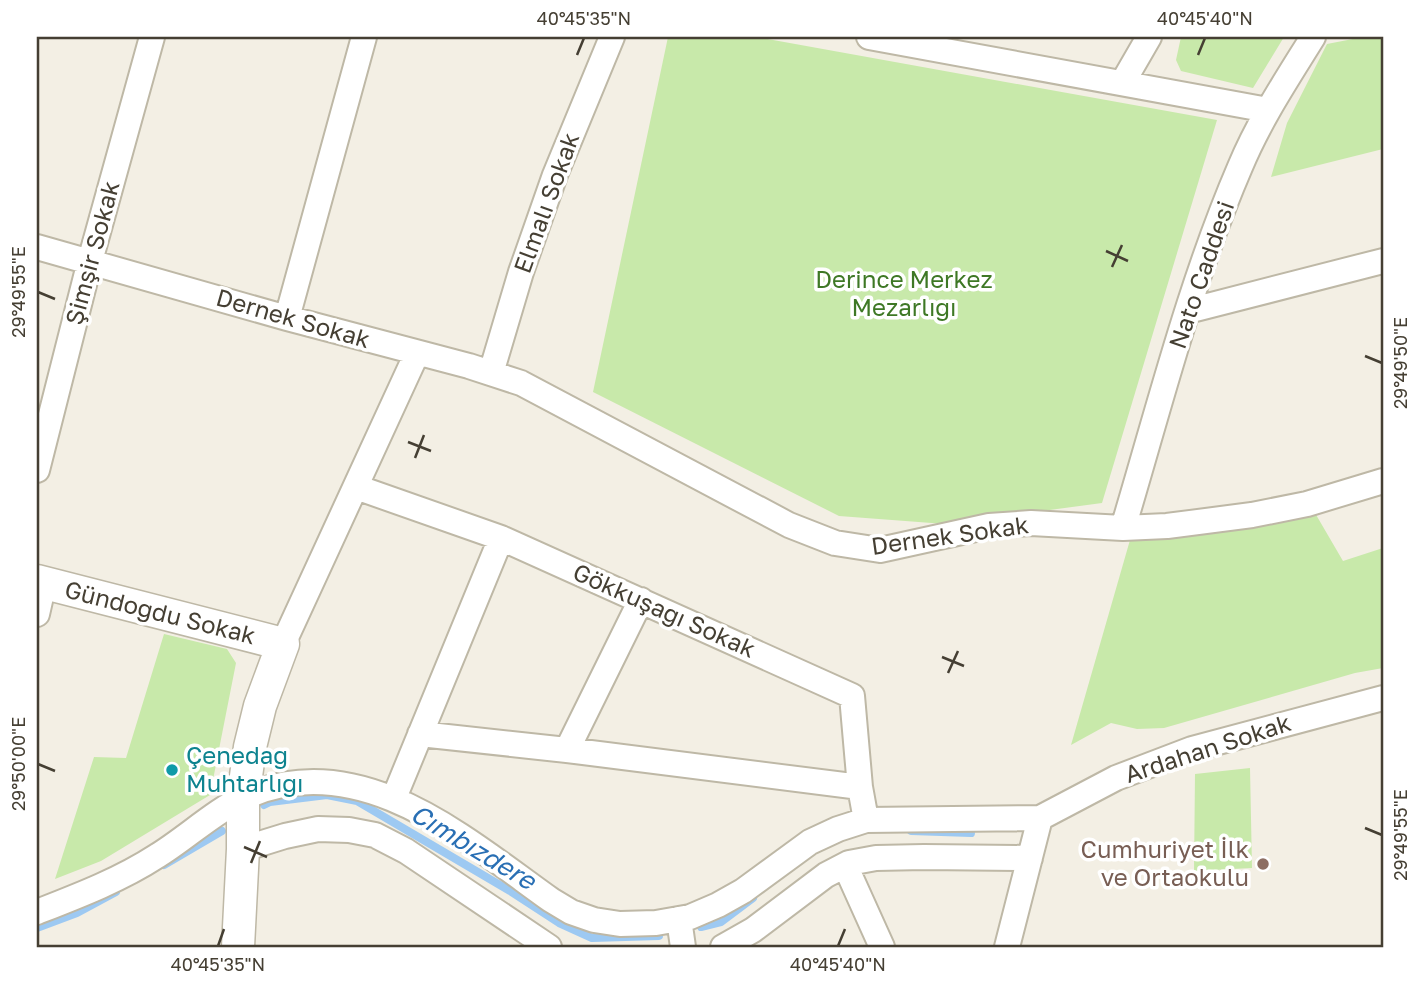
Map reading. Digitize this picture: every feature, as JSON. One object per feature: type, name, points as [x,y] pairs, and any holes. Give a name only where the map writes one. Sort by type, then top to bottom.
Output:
[{"type":"street","name":"Şimşir Sokak","points":[[37,470],[152,37]]},
{"type":"street","points":[[287,318],[363,37]]},
{"type":"street","name":"Elmalı Sokak","points":[[491,373],[521,272],[555,176],[612,37]]},
{"type":"street","points":[[869,37],[982,68],[1122,82],[1268,110]]},
{"type":"street","points":[[1122,82],[1149,37]]},
{"type":"street","name":"Nato Caddesi","points":[[1123,528],[1188,311],[1219,218],[1240,166],[1268,110],[1313,37]]},
{"type":"street","name":"Dernek Sokak","points":[[37,247],[88,270],[413,360],[491,373],[521,383],[789,525],[835,543],[880,551],[989,526],[1031,523],[1123,528],[1167,526],[1252,515],[1307,504],[1383,481]]},
{"type":"street","points":[[1188,311],[1383,261]]},
{"type":"street","name":"Dernek Sokak","points":[[37,264],[88,270],[287,318],[496,388],[547,396]]},
{"type":"street","points":[[239,947],[243,798],[260,706],[283,644],[413,360]]},
{"type":"street","name":"Gökkuşağı Sokak","points":[[356,487],[501,538],[852,696],[860,787],[866,820]]},
{"type":"street","points":[[394,798],[501,538]]},
{"type":"street","points":[[37,614],[41,582]]},
{"type":"street","name":"Gündoğdu Sokak","points":[[41,582],[283,644]]},
{"type":"street","points":[[567,750],[641,600]]},
{"type":"street","name":"Ardahan Sokak","points":[[1040,818],[1116,778],[1192,749],[1383,698]]},
{"type":"street","points":[[420,734],[860,787]]},
{"type":"street","points":[[37,912],[99,887],[156,858],[243,798],[274,786],[300,782],[356,786],[394,798],[431,817],[571,912],[594,920],[620,924],[679,919],[718,905],[743,891],[810,842],[866,820],[1040,818],[1004,946]]},
{"type":"street","points":[[243,849],[318,829],[349,830],[375,835],[405,851],[549,947]]},
{"type":"street","points":[[723,947],[753,930],[826,875],[845,865],[876,858],[1030,858]]},
{"type":"street","points":[[845,865],[882,947]]},
{"type":"street","points":[[500,916],[512,947]]},
{"type":"street","points":[[679,919],[683,947]]},
{"type":"green space","name":"Derince Merkez Mezarlığı","points":[[668,37],[756,37],[1217,120],[1102,503],[945,524],[839,516],[593,392]]},
{"type":"green space","points":[[1181,37],[1284,37],[1253,88],[1181,71],[1176,60]]},
{"type":"green space","points":[[1363,37],[1383,37],[1383,149],[1271,177],[1287,123],[1327,44]]},
{"type":"green space","points":[[1315,513],[1343,561],[1383,548],[1383,668],[1355,673],[1164,728],[1137,729],[1111,723],[1071,745],[1130,540]]},
{"type":"green space","points":[[164,634],[227,649],[236,663],[210,795],[101,861],[55,879],[94,757],[126,758]]},
{"type":"green space","points":[[1250,768],[1252,868],[1194,871],[1195,774]]},
{"type":"waterway","name":"Cımbızdere","points":[[264,805],[327,795],[357,801],[559,923],[592,938],[659,936]]},
{"type":"waterway","name":"Cımbızdere","points":[[164,865],[222,831]]},
{"type":"waterway","name":"Cımbızdere","points":[[911,831],[971,833]]},
{"type":"waterway","name":"Cımbızdere","points":[[37,928],[77,913],[116,892]]},
{"type":"waterway","name":"Cımbızdere","points":[[701,927],[721,922],[753,898]]},
{"type":"place","name":"Çenedağ Muhtarlığı","points":[[172,770]]},
{"type":"place","name":"Cumhuriyet İlk ve Ortaokulu","points":[[1263,864]]}]
